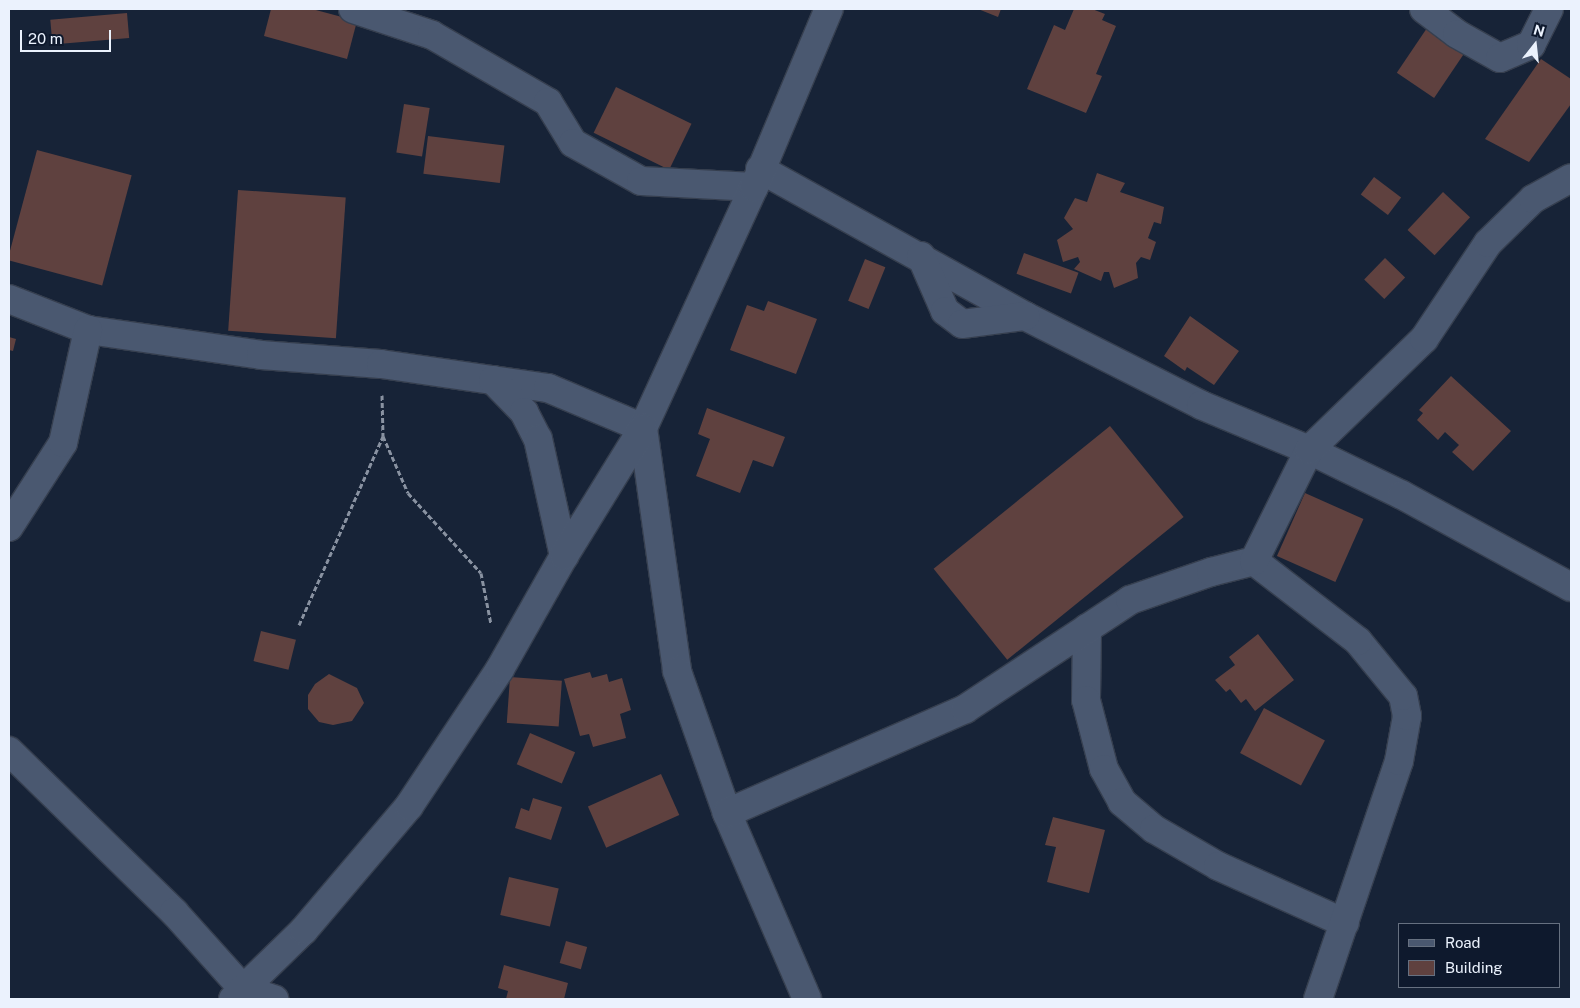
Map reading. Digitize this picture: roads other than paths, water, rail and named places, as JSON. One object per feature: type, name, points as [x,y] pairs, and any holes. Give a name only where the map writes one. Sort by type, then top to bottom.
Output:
[{"type":"street","points":[[353,9],[432,35],[548,102],[573,143],[641,181],[757,178],[921,256],[1025,316],[1201,404],[1309,450],[1402,495],[1571,588]]},
{"type":"street","points":[[238,994],[304,930],[409,806],[500,669],[564,556],[643,428],[805,71],[829,9]]},
{"type":"street","points":[[1424,9],[1457,34],[1500,58],[1531,46],[1549,9]]},
{"type":"street","points":[[1254,562],[1309,450],[1424,339],[1488,243],[1533,199],[1571,178]]},
{"type":"street","points":[[921,256],[945,311],[962,324],[1025,316]]},
{"type":"street","points":[[9,299],[88,330],[261,355],[381,364],[548,388],[643,428]]},
{"type":"street","points":[[9,527],[63,443],[88,330]]},
{"type":"street","points":[[493,380],[524,412],[538,439],[564,556]]},
{"type":"street","points":[[643,428],[676,671],[727,814],[807,999]]},
{"type":"street","points":[[727,814],[965,709],[1130,600],[1211,572],[1254,562]]},
{"type":"street","points":[[1254,562],[1358,641],[1403,696],[1407,716],[1399,761],[1318,999]]},
{"type":"street","points":[[1087,628],[1086,700],[1104,769],[1122,802],[1154,829],[1218,866],[1345,923]]},
{"type":"street","points":[[9,751],[174,912],[238,994],[274,999]]}]
